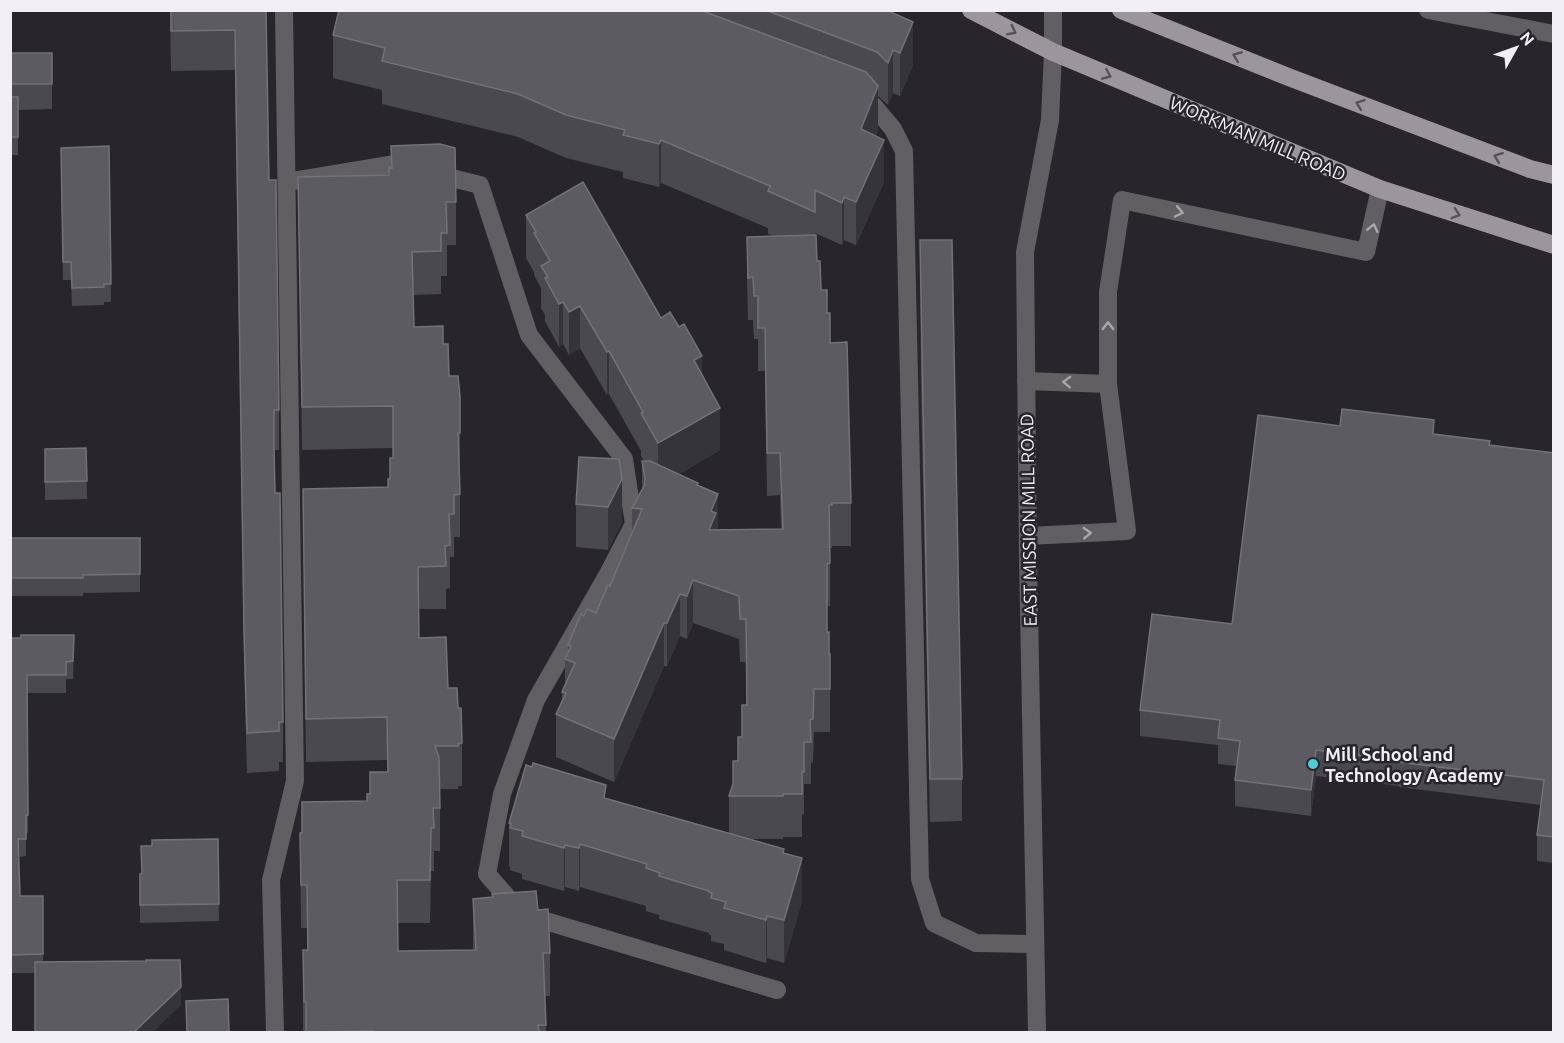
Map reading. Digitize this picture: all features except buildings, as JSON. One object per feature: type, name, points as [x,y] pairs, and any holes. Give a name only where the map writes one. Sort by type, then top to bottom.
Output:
[{"type":"main road","name":"WORKMAN MILL ROAD","points":[[971,10],[1053,52],[1380,189],[1554,244]]},
{"type":"main road","points":[[1121,10],[1291,78],[1530,169],[1554,176]]},
{"type":"street","points":[[275,1032],[271,880],[295,781],[284,10]]},
{"type":"street","name":"EAST MISSION MILL ROAD","points":[[1037,1032],[1025,252],[1050,120],[1053,10]]},
{"type":"street","points":[[1428,10],[1554,34]]},
{"type":"street","points":[[839,92],[873,105],[893,129],[904,151],[920,879],[934,922],[976,943],[1035,944]]},
{"type":"street","points":[[286,182],[395,164],[480,185],[529,335],[624,459],[634,524],[536,700],[502,794],[487,874],[522,914],[777,990]]},
{"type":"street","points":[[1028,536],[1127,531],[1108,384],[1108,292],[1122,200],[1366,252],[1380,189]]},
{"type":"street","points":[[1026,381],[1108,384]]},
{"type":"place","name":"Mill School and Technology Academy","points":[[1313,764]]}]
